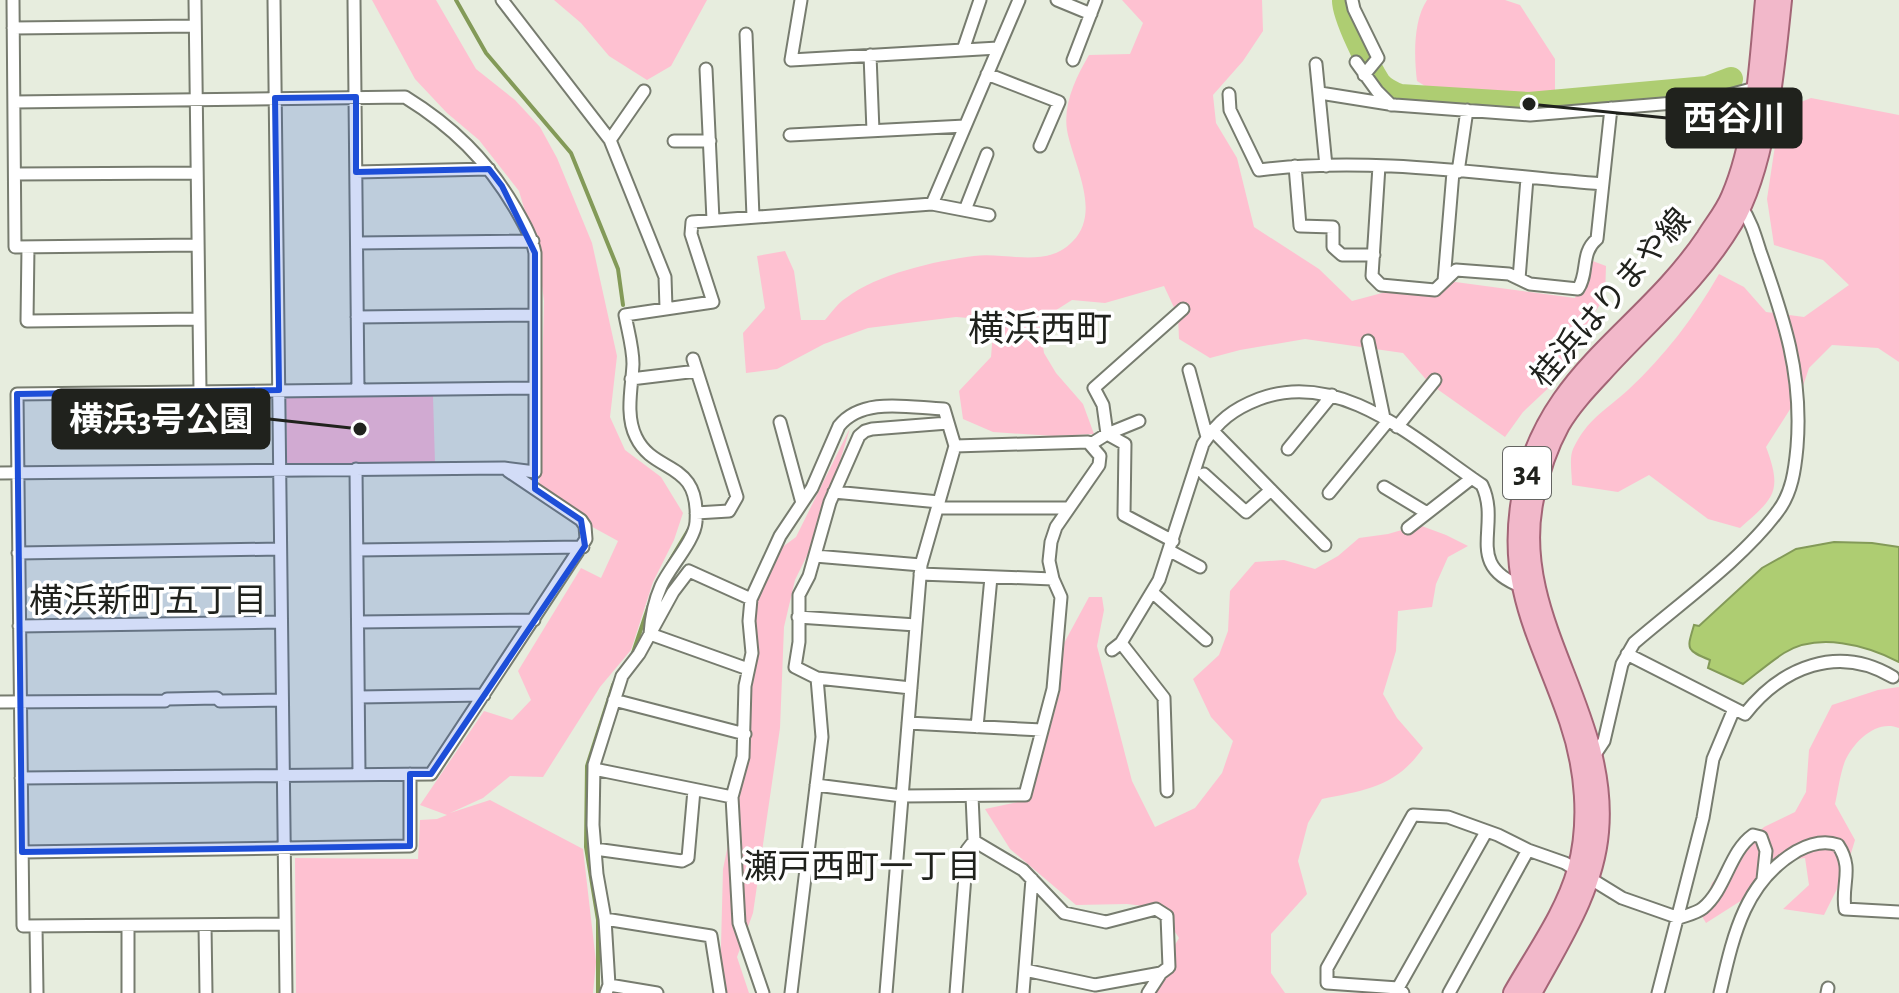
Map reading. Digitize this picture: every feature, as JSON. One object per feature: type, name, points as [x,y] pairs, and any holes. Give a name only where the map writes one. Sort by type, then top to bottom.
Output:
[{"type":"main road","name":"桂浜はりまや線","points":[[1513,993],[1583,873],[1585,832],[1581,763],[1569,721],[1537,644],[1528,586],[1534,501],[1544,463],[1560,424],[1614,360],[1689,284],[1706,263],[1741,206],[1759,150],[1765,0]]},
{"type":"main road","name":"桂浜はりまや線","points":[[1532,993],[1561,941],[1599,834],[1600,793],[1583,717],[1517,561],[1521,500],[1530,461],[1546,421],[1565,393],[1693,256],[1721,215],[1731,196],[1763,86],[1782,0]]},
{"type":"street","points":[[13,0],[15,247],[196,245]]},
{"type":"street","points":[[195,0],[200,391]]},
{"type":"street","points":[[274,0],[286,993]]},
{"type":"street","points":[[354,0],[358,390]]},
{"type":"street","points":[[502,0],[610,140],[665,277],[666,308]]},
{"type":"street","points":[[801,0],[791,60],[998,48]]},
{"type":"street","points":[[963,50],[980,0]]},
{"type":"street","points":[[932,204],[1019,0]]},
{"type":"street","points":[[1057,0],[1091,14]]},
{"type":"street","points":[[1073,60],[1096,0]]},
{"type":"street","points":[[1352,0],[1378,58],[1364,75]]},
{"type":"street","points":[[13,28],[195,26]]},
{"type":"street","points":[[746,34],[753,217]]},
{"type":"street","points":[[870,55],[873,131]]},
{"type":"street","points":[[1356,62],[1391,105]]},
{"type":"street","points":[[1316,64],[1326,166]]},
{"type":"street","points":[[706,69],[713,220]]},
{"type":"street","points":[[987,74],[1059,102],[1040,146]]},
{"type":"street","points":[[1320,93],[1391,105],[1530,115],[1710,100],[1763,86]]},
{"type":"street","points":[[610,140],[644,91]]},
{"type":"street","points":[[1229,94],[1230,110],[1259,170],[1295,166],[1379,166],[1602,184]]},
{"type":"street","points":[[0,473],[504,468],[535,472],[533,241],[502,186],[478,154],[444,122],[405,97],[14,102]]},
{"type":"street","points":[[1379,166],[1372,276],[1381,285],[1435,290],[1456,270],[1509,274],[1530,284],[1578,289],[1582,284],[1588,246],[1597,239],[1611,108]]},
{"type":"street","points":[[1444,281],[1456,172],[1467,110]]},
{"type":"street","points":[[790,135],[965,126]]},
{"type":"street","points":[[674,141],[710,141]]},
{"type":"street","points":[[965,210],[987,154]]},
{"type":"street","points":[[1295,166],[1300,226],[1333,227],[1333,247],[1342,255],[1374,255]]},
{"type":"street","points":[[356,172],[489,169]]},
{"type":"street","points":[[15,174],[196,173]]},
{"type":"street","points":[[1519,279],[1527,178]]},
{"type":"street","points":[[650,634],[651,616],[662,585],[696,527],[696,513],[694,493],[689,482],[640,446],[633,433],[630,396],[633,361],[625,315],[713,302],[691,234],[692,222],[932,204],[989,215]]},
{"type":"street","points":[[1594,756],[1604,741],[1622,664],[1634,643],[1753,541],[1780,509],[1790,489],[1800,414],[1796,368],[1774,286],[1750,220],[1741,206]]},
{"type":"street","points":[[357,243],[533,241]]},
{"type":"street","points":[[28,247],[27,321],[198,319]]},
{"type":"street","points":[[1107,434],[1103,405],[1094,388],[1183,309]]},
{"type":"street","points":[[357,317],[535,315]]},
{"type":"street","points":[[1368,341],[1390,422]]},
{"type":"street","points":[[631,379],[695,365],[737,497],[729,511],[696,513]]},
{"type":"street","points":[[1189,370],[1210,434],[1325,545]]},
{"type":"street","points":[[1329,493],[1390,422],[1435,380]]},
{"type":"street","points":[[284,924],[23,926],[17,394],[535,388]]},
{"type":"street","points":[[1167,791],[1164,698],[1117,646],[1152,592],[1172,546],[1203,444],[1223,417],[1242,406],[1285,392],[1332,395],[1354,402],[1390,422],[1482,485],[1487,495],[1488,559],[1502,577],[1528,586]]},
{"type":"street","points":[[1288,449],[1332,395]]},
{"type":"street","points":[[763,993],[739,923],[732,797],[743,757],[745,686],[752,653],[749,621],[751,599],[780,536],[812,488],[839,426],[857,410],[872,407],[944,409],[955,446],[921,569],[886,993]]},
{"type":"street","points":[[1091,444],[1139,421]]},
{"type":"street","points":[[780,422],[802,503]]},
{"type":"street","points":[[911,688],[817,678],[795,667],[799,642],[799,595],[809,576],[834,492],[856,441],[865,431],[948,423]]},
{"type":"street","points":[[1107,434],[1125,444],[1124,515],[1200,567]]},
{"type":"street","points":[[816,785],[902,796],[1025,795],[1053,689],[1061,597],[1049,561],[1051,542],[1056,527],[1099,465],[1100,456],[1088,442],[955,446]]},
{"type":"street","points":[[21,778],[431,774],[583,547],[587,533],[581,520],[504,468]]},
{"type":"street","points":[[356,469],[359,773]]},
{"type":"street","points":[[1204,474],[1246,512],[1271,490]]},
{"type":"street","points":[[1408,528],[1472,478]]},
{"type":"street","points":[[1384,487],[1427,513]]},
{"type":"street","points":[[834,492],[938,505],[1069,508]]},
{"type":"street","points":[[357,550],[583,547]]},
{"type":"street","points":[[18,553],[280,549]]},
{"type":"street","points":[[815,556],[991,577],[1053,579]]},
{"type":"street","points":[[657,993],[607,989],[605,919],[595,849],[594,769],[622,676],[689,571],[751,599]]},
{"type":"street","points":[[977,727],[991,577]]},
{"type":"street","points":[[1152,592],[1206,640]]},
{"type":"street","points":[[798,617],[916,625]]},
{"type":"street","points":[[358,622],[534,620]]},
{"type":"street","points":[[19,626],[281,622]]},
{"type":"street","points":[[650,634],[748,669]]},
{"type":"street","points":[[1627,654],[1745,714],[1759,696],[1796,670],[1832,661],[1866,664],[1893,677]]},
{"type":"street","points":[[791,993],[822,737],[817,678]]},
{"type":"street","points":[[359,697],[484,695]]},
{"type":"street","points":[[0,702],[217,698],[220,701],[282,700]]},
{"type":"street","points":[[614,700],[745,734]]},
{"type":"street","points":[[1658,993],[1703,818],[1713,759],[1734,709]]},
{"type":"street","points":[[908,723],[1042,730]]},
{"type":"street","points":[[594,769],[732,797]]},
{"type":"street","points":[[22,852],[410,846],[410,774]]},
{"type":"street","points":[[595,849],[682,861],[688,858],[694,790]]},
{"type":"street","points":[[956,993],[967,850],[974,841],[972,796]]},
{"type":"street","points":[[1486,832],[1400,990],[1327,983],[1327,968],[1413,815],[1448,817],[1486,832],[1583,873],[1622,898],[1679,918],[1702,909],[1715,893],[1743,843],[1753,835],[1761,837],[1766,851],[1763,879]]},
{"type":"street","points":[[974,841],[1023,870],[1060,910],[1106,922],[1156,909],[1167,916],[1169,967],[1161,973],[1148,993]]},
{"type":"street","points":[[1720,993],[1733,937],[1750,901],[1776,864],[1801,849],[1829,841],[1838,845],[1848,871],[1845,909],[1899,912]]},
{"type":"street","points":[[1449,993],[1528,850]]},
{"type":"street","points":[[1023,993],[1032,879]]},
{"type":"street","points":[[605,919],[711,936],[720,993]]},
{"type":"street","points":[[205,925],[206,993]]},
{"type":"street","points":[[36,926],[37,993]]},
{"type":"street","points":[[128,926],[128,993]]},
{"type":"street","points":[[1025,970],[1095,985],[1161,973]]},
{"type":"highlighted area","points":[[356,97],[356,172],[489,169],[502,186],[535,253],[535,489],[581,520],[585,546],[431,774],[410,774],[410,846],[22,852],[17,394],[279,390],[275,98]]},
{"type":"shaded area","points":[[372,0],[436,0],[476,69],[515,100],[540,127],[557,158],[592,243],[617,356],[610,417],[625,450],[661,477],[683,513],[674,540],[653,582],[631,650],[600,687],[543,777],[510,776],[483,798],[450,813],[490,800],[583,849],[596,962],[593,993],[296,993],[295,858],[418,859],[420,820],[447,815],[420,805],[484,711],[512,720],[531,700],[518,671],[581,568],[601,578],[618,541],[587,524],[539,489],[544,301],[538,255],[519,191],[479,140],[447,113],[415,79]]},
{"type":"shaded area","points":[[554,0],[707,0],[671,66],[647,80],[609,56],[581,23]]},
{"type":"shaded area","points":[[1122,0],[1262,0],[1263,31],[1243,61],[1213,95],[1216,123],[1237,158],[1254,227],[1319,269],[1352,301],[1412,285],[1448,281],[1575,298],[1590,260],[1606,266],[1605,297],[1581,333],[1558,379],[1523,412],[1505,437],[1430,384],[1403,353],[1305,339],[1210,358],[1179,339],[1178,316],[1164,286],[1105,303],[1072,300],[1039,321],[1044,353],[1056,373],[1083,404],[1094,434],[1054,436],[993,432],[963,419],[959,391],[991,357],[994,320],[956,317],[868,328],[824,344],[777,369],[746,373],[743,333],[765,308],[757,256],[785,251],[794,271],[801,320],[825,320],[840,303],[859,290],[907,270],[974,256],[1026,258],[1051,255],[1073,241],[1085,216],[1085,202],[1067,130],[1069,101],[1089,55],[1130,54],[1143,23]]},
{"type":"shaded area","points":[[1427,0],[1505,0],[1520,5],[1555,59],[1555,94],[1524,102],[1438,94],[1417,81],[1417,29]]},
{"type":"shaded area","points":[[1811,98],[1899,115],[1899,362],[1878,348],[1832,345],[1809,368],[1801,392],[1766,447],[1774,474],[1772,493],[1761,509],[1740,528],[1708,519],[1649,475],[1618,492],[1572,485],[1572,453],[1579,438],[1666,350],[1719,274],[1744,287],[1766,312],[1804,317],[1849,285],[1823,260],[1774,245],[1767,199],[1776,139],[1788,107]]},
{"type":"shaded area","points":[[286,395],[433,396],[435,463],[287,463]]},
{"type":"shaded area","points":[[850,428],[819,531],[795,580],[784,627],[780,728],[753,913],[737,957],[749,993],[723,993],[720,984],[723,869],[739,792],[754,666],[757,592],[773,554],[796,537]]},
{"type":"shaded area","points":[[1419,525],[1468,546],[1448,557],[1436,584],[1432,607],[1398,611],[1396,651],[1383,694],[1397,718],[1423,748],[1391,779],[1366,789],[1322,799],[1308,823],[1298,861],[1307,894],[1271,934],[1271,973],[1285,993],[1143,993],[1179,938],[1159,908],[1127,904],[1076,905],[1010,849],[985,809],[1027,800],[1037,776],[1060,691],[1056,658],[1089,597],[1102,597],[1104,610],[1097,646],[1132,781],[1155,827],[1195,808],[1222,773],[1233,741],[1211,717],[1193,679],[1219,655],[1228,631],[1230,591],[1255,562],[1284,560],[1315,569],[1338,556],[1359,538]]},
{"type":"shaded area","points":[[1834,542],[1899,547],[1899,662],[1857,646],[1812,643],[1784,653],[1743,684],[1708,668],[1710,660],[1692,651],[1689,644],[1694,625],[1699,626],[1762,568],[1796,549]]},
{"type":"shaded area","points":[[1899,687],[1899,728],[1883,727],[1867,734],[1854,746],[1843,766],[1835,804],[1855,840],[1845,873],[1824,915],[1783,909],[1809,885],[1805,858],[1787,860],[1750,895],[1706,923],[1700,913],[1712,883],[1764,827],[1795,812],[1806,792],[1809,750],[1832,705],[1878,690]]},
{"type":"waterway","points":[[456,0],[486,53],[571,153],[618,269],[623,305]]},
{"type":"waterway","points":[[1344,0],[1352,29],[1379,83],[1400,96],[1529,104],[1707,88],[1731,79]]},
{"type":"waterway","points":[[668,564],[689,529]]},
{"type":"waterway","points":[[633,653],[649,605]]},
{"type":"waterway","points":[[598,993],[598,920],[586,847],[587,766],[613,685],[621,670]]},
{"type":"place","name":"西谷川","points":[[1529,104]]},
{"type":"place","name":"横浜3号公園","points":[[360,429]]},
{"type":"district","name":"横浜西町","points":[[1040,330]]},
{"type":"district","name":"横浜新町五丁目","points":[[148,602]]},
{"type":"district","name":"瀬戸西町一丁目","points":[[862,868]]}]
